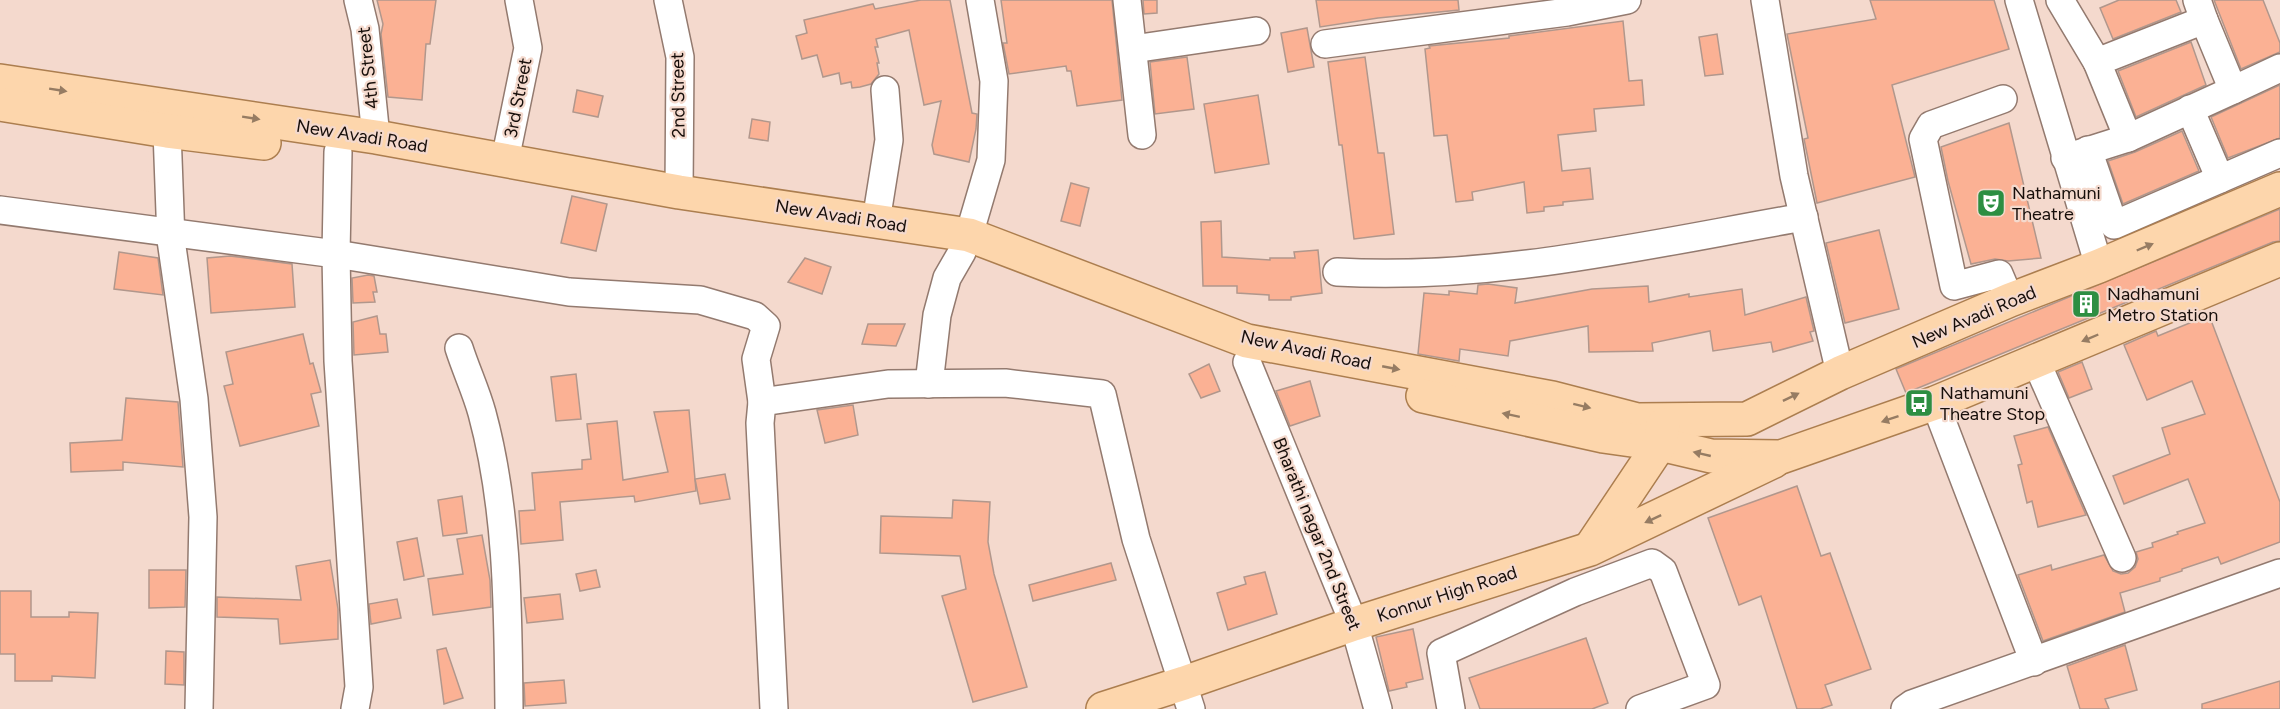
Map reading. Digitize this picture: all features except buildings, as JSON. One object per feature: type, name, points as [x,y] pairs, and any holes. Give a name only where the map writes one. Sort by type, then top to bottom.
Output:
[{"type":"main road","name":"New Avadi Road","points":[[0,81],[376,137],[679,192],[876,221],[966,244],[1247,341],[1552,398],[1637,420],[1711,456],[1767,457],[1935,403],[2280,259]]},
{"type":"main road","name":"New Avadi Road","points":[[0,104],[966,244],[1247,362],[1407,393],[1603,436],[1662,432],[1750,418],[1840,373],[2280,189]]},
{"type":"main road","points":[[1750,418],[1767,457]]},
{"type":"main road","points":[[1576,553],[1662,432]]},
{"type":"main road","name":"Konnur High Road","points":[[1103,709],[1187,696],[1354,624],[1576,553],[1767,457]]},
{"type":"street","name":"4th Street","points":[[358,0],[365,29],[376,137]]},
{"type":"street","name":"3rd Street","points":[[505,160],[528,48],[519,0]]},
{"type":"street","name":"2nd Street","points":[[668,0],[680,57],[679,192]]},
{"type":"street","points":[[929,384],[937,315],[947,278],[966,244],[991,160],[994,81],[980,0]]},
{"type":"street","points":[[1128,0],[1142,135]]},
{"type":"street","points":[[1325,44],[1567,12],[1627,0]]},
{"type":"street","points":[[1765,0],[1794,176],[1840,373]]},
{"type":"street","points":[[2128,138],[2097,62],[2066,2],[2021,9],[2076,154],[2114,225],[2280,153]]},
{"type":"street","points":[[2097,62],[2200,10],[2233,90]]},
{"type":"street","points":[[1133,49],[1256,31]]},
{"type":"street","points":[[2076,154],[2128,138],[2280,68]]},
{"type":"street","points":[[876,221],[889,140],[885,90]]},
{"type":"street","points":[[2003,99],[1931,125],[1923,139],[1954,286],[1999,274],[2010,300]]},
{"type":"street","points":[[2190,109],[2220,179]]},
{"type":"street","points":[[167,130],[171,232],[194,399],[203,517],[199,709]]},
{"type":"street","points":[[338,152],[336,254],[338,361],[359,687],[355,709]]},
{"type":"street","points":[[2076,154],[2099,266]]},
{"type":"street","points":[[0,210],[336,254],[569,292],[700,300],[754,316],[766,326],[756,359],[762,402],[760,423],[774,709]]},
{"type":"street","points":[[1337,272],[1409,274],[1533,264],[1804,217]]},
{"type":"street","points":[[459,348],[482,412],[497,489],[508,602],[508,709]]},
{"type":"street","points":[[2036,361],[2122,558]]},
{"type":"street","name":"Bharathi nagar 2nd Street","points":[[1247,362],[1354,624],[1378,709]]},
{"type":"street","points":[[762,402],[888,384],[1005,383],[1101,394],[1136,539],[1187,696]]},
{"type":"street","points":[[1935,403],[2034,662]]},
{"type":"street","points":[[1575,592],[1576,553]]},
{"type":"street","points":[[1451,709],[1441,653],[1575,592],[1652,563],[1663,571],[1706,686],[1640,709]]},
{"type":"street","points":[[1905,709],[1912,704],[2280,573]]},
{"type":"place","name":"Nathamuni Theatre","points":[[1991,203]]},
{"type":"place","name":"Nadhamuni Metro Station","points":[[2086,304]]},
{"type":"place","name":"Nathamuni Theatre Stop","points":[[1919,403]]}]
